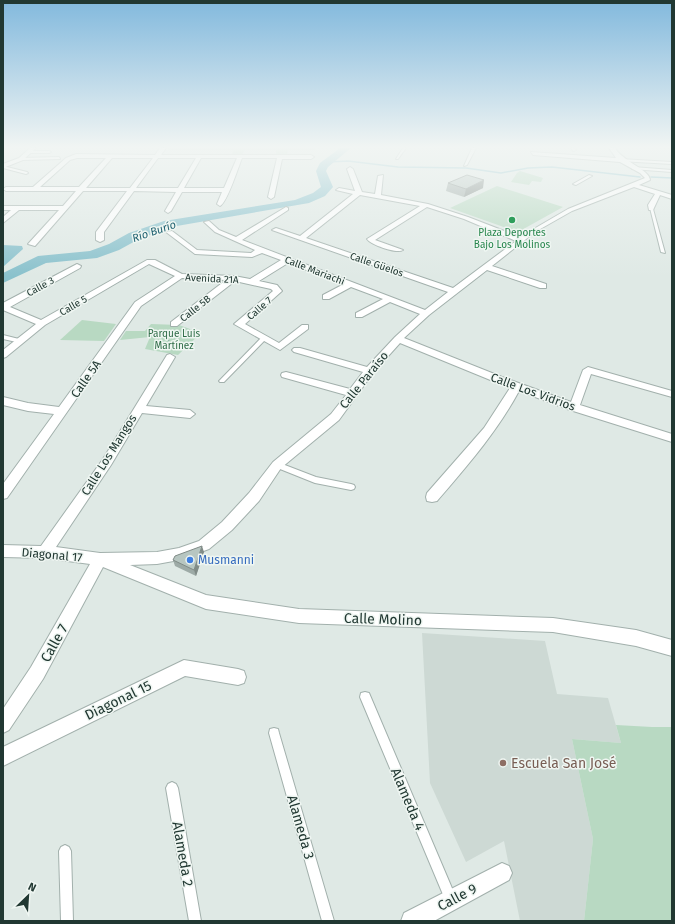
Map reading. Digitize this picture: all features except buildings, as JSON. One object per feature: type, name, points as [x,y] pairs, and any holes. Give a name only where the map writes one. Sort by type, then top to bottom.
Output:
[{"type":"street","points":[[32,244],[79,191]]},
{"type":"street","points":[[100,240],[100,232],[129,191]]},
{"type":"street","points":[[168,211],[179,191]]},
{"type":"street","points":[[220,204],[226,191]]},
{"type":"street","points":[[271,197],[272,191]]},
{"type":"street","points":[[346,191],[426,205],[466,218],[520,240]]},
{"type":"street","points":[[378,191],[378,196]]},
{"type":"street","name":"Calle Paraíso","points":[[100,559],[157,558],[179,554],[204,545],[227,526],[254,497],[278,465],[335,417],[369,371],[398,339],[426,313],[520,240],[563,213],[618,191]]},
{"type":"street","points":[[652,191],[672,196]]},
{"type":"street","points":[[301,238],[359,193]]},
{"type":"street","points":[[651,209],[658,193]]},
{"type":"street","points":[[399,250],[373,242],[371,239],[426,205]]},
{"type":"street","points":[[3,208],[64,208]]},
{"type":"street","points":[[3,221],[17,208]]},
{"type":"street","points":[[236,240],[286,209]]},
{"type":"street","name":"Calle Mariachi","points":[[207,222],[217,231],[236,240],[426,313]]},
{"type":"street","name":"Calle Güelos","points":[[276,230],[454,291]]},
{"type":"street","points":[[170,232],[195,252],[252,255],[261,250]]},
{"type":"street","points":[[253,281],[287,260]]},
{"type":"street","name":"Avenida 21A","points":[[147,262],[172,271],[180,276],[234,278],[253,281],[274,287],[278,291]]},
{"type":"street","name":"Calle 5","points":[[3,355],[42,323],[147,262]]},
{"type":"street","name":"Calle 3","points":[[3,307],[77,266]]},
{"type":"street","points":[[486,266],[542,286]]},
{"type":"street","name":"Calle 5A","points":[[3,494],[138,304],[180,276]]},
{"type":"street","name":"Calle 5B","points":[[174,324],[234,278]]},
{"type":"street","points":[[326,297],[350,284]]},
{"type":"street","name":"Calle 7","points":[[264,338],[239,324],[278,291]]},
{"type":"street","points":[[359,315],[390,299]]},
{"type":"street","points":[[3,307],[42,323]]},
{"type":"street","points":[[264,338],[280,346],[306,326]]},
{"type":"street","name":"Calle Los Vidrios","points":[[398,339],[441,354],[462,366],[574,407],[672,438]]},
{"type":"street","points":[[297,350],[369,371]]},
{"type":"street","name":"Calle Los Mangos","points":[[45,552],[107,462],[170,357]]},
{"type":"street","points":[[574,407],[588,370],[672,394]]},
{"type":"street","points":[[286,374],[353,393]]},
{"type":"street","points":[[432,497],[472,452],[510,398],[516,386]]},
{"type":"street","points":[[3,402],[63,411]]},
{"type":"street","points":[[138,409],[190,414]]},
{"type":"street","name":"Diagonal 17","points":[[3,552],[45,552],[100,559]]},
{"type":"street","name":"Calle 7","points":[[3,724],[37,673],[100,559]]},
{"type":"street","name":"Calle Molino","points":[[100,559],[206,602],[298,616],[553,625],[636,638],[672,648]]},
{"type":"street","name":"Diagonal 15","points":[[3,757],[184,668],[238,677]]},
{"type":"street","name":"Calle 9","points":[[412,921],[502,873]]},
{"type":"lane","points":[[651,209],[663,252]]},
{"type":"lane","points":[[3,337],[21,340]]},
{"type":"lane","points":[[222,381],[264,338]]},
{"type":"lane","points":[[278,465],[315,480],[351,487]]},
{"type":"lane","name":"Alameda 4","points":[[365,697],[451,900]]},
{"type":"lane","name":"Alameda 3","points":[[274,734],[328,921]]},
{"type":"lane","name":"Alameda 2","points":[[172,788],[195,921]]},
{"type":"lane","points":[[64,851],[67,921]]},
{"type":"path","points":[[170,357],[166,347],[168,337],[174,324]]},
{"type":"shaded area","name":"Escuela San José","points":[[422,633],[545,641],[557,694],[608,698],[621,743],[572,739],[593,839],[584,921],[520,921],[504,841],[466,862],[430,783]]},
{"type":"green space","name":"Plaza Deportes Bajo Los Molinos","points":[[486,191],[513,191],[563,207],[518,232],[450,208]]},
{"type":"green space","name":"Parque Luis Martínez","points":[[82,320],[116,324],[104,341],[60,340]]},
{"type":"green space","name":"Parque Luis Martínez","points":[[151,324],[179,325],[201,333],[178,355],[145,349],[150,337],[120,340],[126,331],[145,331]]},
{"type":"green space","points":[[616,725],[672,727],[672,921],[584,921],[593,839],[572,739],[621,743]]},
{"type":"water","points":[[3,245],[22,246],[23,249],[3,267]]},
{"type":"waterway","name":"Río Burío","points":[[3,279],[43,259],[92,255],[114,247],[134,236],[168,224],[296,203],[313,198],[323,191]]},
{"type":"place","name":"Plaza Deportes Bajo Los Molinos","points":[[512,220]]},
{"type":"place","name":"Musmanni","points":[[190,560]]},
{"type":"place","name":"Escuela San José","points":[[503,763]]}]
